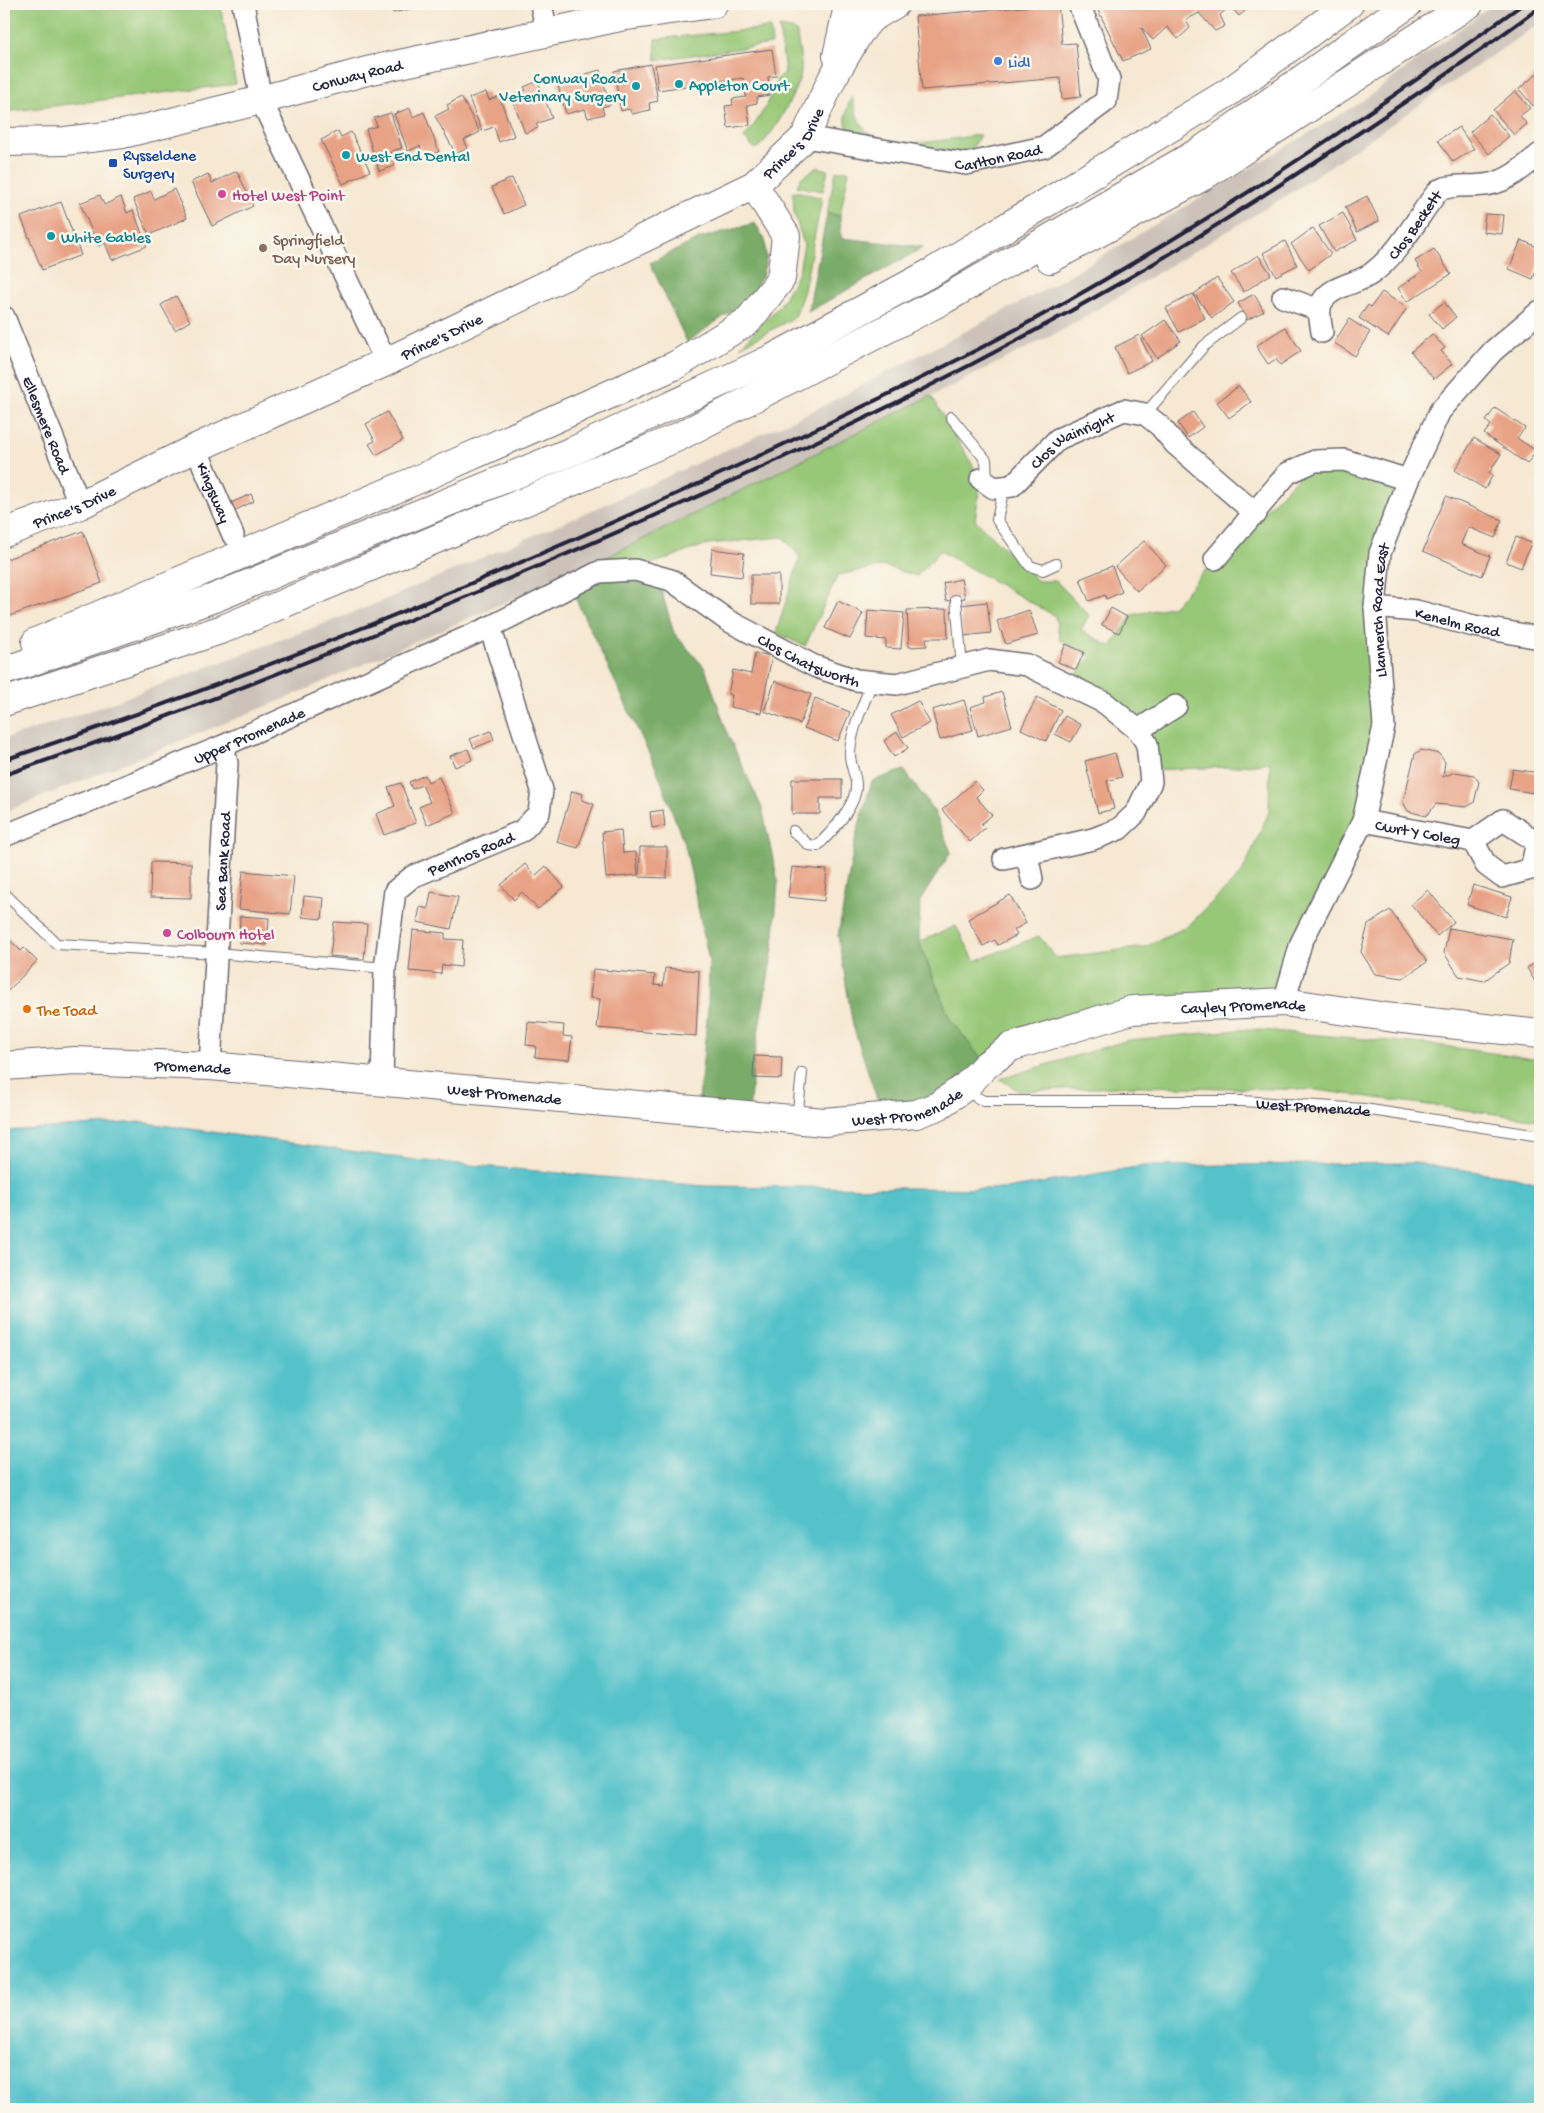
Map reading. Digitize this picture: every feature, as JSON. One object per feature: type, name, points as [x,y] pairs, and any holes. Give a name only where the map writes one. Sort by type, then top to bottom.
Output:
[{"type":"main road","name":"Conway Road","points":[[4,142],[64,141],[123,134],[261,100],[367,71],[620,16],[713,4]]},
{"type":"main road","name":"Prince's Drive","points":[[832,79],[846,15],[854,4]]},
{"type":"main road","name":"Prince's Drive","points":[[4,533],[80,505],[196,448],[386,362],[754,185],[805,137],[832,79],[858,34],[870,19],[895,4]]},
{"type":"main road","points":[[4,671],[223,594],[575,450],[771,359],[934,271],[1229,92],[1349,4]]},
{"type":"main road","points":[[678,437],[945,299],[1202,150],[1408,4]]},
{"type":"main road","points":[[4,702],[223,629],[678,437],[958,308],[1202,177],[1469,4]]},
{"type":"main road","points":[[4,659],[36,642],[426,476],[676,365],[748,321],[782,279],[786,236],[754,185]]},
{"type":"main road","name":"Cayley Promenade","points":[[966,1086],[986,1065],[1012,1047],[1132,1010],[1284,1002],[1394,1018],[1540,1034]]},
{"type":"main road","name":"Promenade","points":[[4,1066],[75,1061],[210,1066],[382,1080]]},
{"type":"main road","name":"West Promenade","points":[[382,1080],[824,1122],[916,1114],[938,1106],[966,1086]]},
{"type":"street","points":[[243,4],[261,100],[386,362]]},
{"type":"street","points":[[541,4],[547,32]]},
{"type":"street","name":"Carlton Road","points":[[805,137],[966,164],[1044,147],[1106,101],[1109,79],[1079,4]]},
{"type":"street","name":"Clos Beckett","points":[[1319,310],[1323,301],[1335,291],[1370,275],[1392,256],[1439,190],[1446,187],[1488,185],[1509,178],[1540,154]]},
{"type":"street","points":[[1283,297],[1319,310],[1322,332]]},
{"type":"street","name":"Llannerch Road East","points":[[1284,1002],[1301,944],[1363,821],[1384,726],[1375,607],[1380,553],[1408,480],[1440,411],[1494,352],[1540,311]]},
{"type":"street","name":"Ellesmere Road","points":[[4,317],[80,505]]},
{"type":"street","name":"Clos Wainright","points":[[990,483],[1012,486],[1058,439],[1124,410],[1145,414]]},
{"type":"street","points":[[1145,414],[1256,514]]},
{"type":"street","name":"Kingsway","points":[[196,448],[233,536]]},
{"type":"street","points":[[1215,559],[1256,514],[1288,473],[1315,461],[1344,460],[1408,480]]},
{"type":"street","name":"Clos Chatsworth","points":[[490,627],[598,572],[635,570],[671,580],[727,620],[814,666],[856,680],[898,684],[989,660],[1027,665],[1105,703],[1138,730],[1147,744],[1151,782],[1136,813],[1119,829],[1092,839],[1004,859]]},
{"type":"street","name":"Kenelm Road","points":[[1375,607],[1416,611],[1474,626],[1540,638]]},
{"type":"street","name":"Upper Promenade","points":[[4,836],[223,746],[490,627]]},
{"type":"street","name":"Penrhos Road","points":[[382,1080],[385,968],[395,891],[412,877],[522,830],[539,813],[542,790],[490,627]]},
{"type":"street","points":[[1138,730],[1176,706]]},
{"type":"street","name":"Sea Bank Road","points":[[210,1066],[227,763],[223,746]]},
{"type":"street","name":"Cwrt Y Coleg","points":[[1363,821],[1473,841]]},
{"type":"street","points":[[1027,855],[1032,879]]},
{"type":"lane","points":[[1145,414],[1204,346],[1241,318]]},
{"type":"lane","points":[[951,417],[986,460],[997,520],[1030,566],[1043,570],[1056,564]]},
{"type":"lane","points":[[956,600],[962,667]]},
{"type":"lane","points":[[793,831],[809,845],[817,846],[831,834],[853,800],[857,787],[850,756],[856,724],[872,682]]},
{"type":"lane","points":[[4,893],[57,944],[216,953],[385,968]]},
{"type":"lane","points":[[797,1120],[802,1073]]},
{"type":"lane","name":"West Promenade","points":[[966,1086],[976,1097],[984,1101],[1242,1101],[1364,1109],[1540,1136]]},
{"type":"shaded area","points":[[1493,4],[1540,4],[1540,23],[1286,196],[1061,331],[638,544],[282,700],[4,812],[4,739],[98,708],[366,608],[613,501],[817,409],[1048,288],[1361,102]]},
{"type":"green space","points":[[4,4],[220,4],[236,84],[4,112]]},
{"type":"green space","points":[[779,27],[792,29],[797,33],[801,73],[795,91],[775,127],[761,145],[755,149],[744,138],[769,101],[777,79],[785,72]]},
{"type":"green space","points":[[770,28],[772,44],[656,60],[655,39]]},
{"type":"green space","points":[[852,96],[861,124],[867,131],[878,138],[906,143],[980,135],[971,151],[956,152],[851,137],[846,116]]},
{"type":"green space","points":[[818,167],[828,170],[823,191],[797,186],[801,178]]},
{"type":"green space","points":[[836,171],[849,171],[840,215],[827,214]]},
{"type":"green space","points":[[793,192],[822,198],[804,290],[795,317],[740,347],[781,304],[799,271],[804,245],[794,212]]},
{"type":"green space","points":[[827,214],[840,215],[841,238],[924,247],[808,312]]},
{"type":"green space","points":[[755,223],[765,240],[766,259],[762,277],[746,301],[687,342],[650,263],[701,238]]},
{"type":"green space","points":[[931,396],[981,479],[975,520],[1038,581],[1056,581],[1089,615],[1081,630],[1111,647],[1132,615],[1174,606],[1215,559],[1315,461],[1408,480],[1380,553],[1384,726],[1363,821],[1284,1002],[1132,1010],[986,1065],[950,1019],[919,942],[956,926],[975,961],[1039,936],[1056,958],[1145,947],[1188,926],[1242,873],[1269,812],[1270,762],[1231,767],[1149,770],[1138,730],[1068,685],[1091,656],[1060,640],[1055,616],[940,551],[917,576],[884,566],[838,575],[805,646],[776,633],[800,557],[783,537],[708,544],[635,570],[597,562]]},
{"type":"green space","points":[[599,572],[660,586],[674,633],[705,668],[728,735],[762,808],[778,882],[773,949],[754,1056],[749,1115],[698,1110],[708,1009],[709,961],[686,849],[657,770],[570,587]]},
{"type":"green space","points":[[904,770],[934,811],[951,852],[920,901],[919,942],[950,1019],[986,1065],[966,1086],[883,1117],[853,1026],[838,936],[856,835],[872,781]]},
{"type":"green space","points":[[1248,1029],[1436,1045],[1540,1060],[1540,1120],[1317,1090],[1139,1086],[1019,1091],[1000,1079],[1128,1040]]},
{"type":"water","points":[[140,1122],[415,1160],[705,1186],[1006,1189],[1143,1166],[1415,1163],[1515,1177],[1540,1184],[1540,2109],[4,2109],[4,1131]]},
{"type":"building","points":[[391,4],[431,4],[393,13]]},
{"type":"building","name":"Lidl","points":[[1058,4],[1062,44],[1076,43],[1081,97],[1062,99],[1060,78],[922,90],[915,16]]},
{"type":"building","points":[[1095,4],[1250,4],[1251,6],[1239,16],[1230,6],[1220,15],[1225,26],[1215,31],[1199,13],[1186,20],[1190,28],[1178,39],[1167,27],[1153,40],[1141,27],[1151,49],[1123,61]]},
{"type":"building","points":[[1256,4],[1272,4],[1261,9]]},
{"type":"building","name":"Appleton Court","points":[[772,49],[776,76],[768,77],[770,95],[757,97],[757,103],[747,105],[750,125],[728,128],[725,106],[733,105],[732,99],[746,97],[743,78],[658,90],[655,65]]},
{"type":"building","name":"Conway Road Veterinary Surgery","points":[[651,64],[658,101],[649,103],[650,110],[632,114],[629,109],[621,111],[614,71]]},
{"type":"building","points":[[600,70],[610,105],[602,107],[604,114],[588,118],[585,109],[566,114],[557,82]]},
{"type":"building","points":[[1540,71],[1540,100],[1533,106],[1519,89]]},
{"type":"building","points":[[538,81],[552,118],[536,124],[538,128],[525,133],[511,96],[526,90],[524,87]]},
{"type":"building","points":[[1515,91],[1530,108],[1520,116],[1527,124],[1514,135],[1493,110]]},
{"type":"building","points":[[486,92],[489,100],[499,96],[514,136],[499,142],[494,127],[482,131],[469,98]]},
{"type":"building","points":[[461,97],[480,132],[464,140],[468,148],[456,154],[435,116],[449,109],[447,105]]},
{"type":"building","points":[[410,108],[413,117],[424,112],[439,152],[424,157],[420,146],[408,151],[394,114]]},
{"type":"building","points":[[391,113],[402,148],[391,151],[395,166],[379,171],[366,129],[377,126],[374,118]]},
{"type":"building","points":[[1490,114],[1509,136],[1489,154],[1470,132]]},
{"type":"building","points":[[1459,127],[1474,149],[1453,162],[1438,140]]},
{"type":"building","name":"West End Dental","points":[[338,131],[341,137],[351,132],[370,171],[343,184],[321,140]]},
{"type":"building","name":"Hotel West Point","points":[[237,171],[253,206],[212,226],[191,182],[208,174],[212,183]]},
{"type":"building","points":[[512,178],[524,205],[504,214],[492,187]]},
{"type":"building","points":[[174,189],[187,218],[149,235],[133,199],[151,191],[154,199]]},
{"type":"building","points":[[100,195],[104,205],[121,197],[127,213],[133,210],[147,246],[112,260],[105,243],[98,246],[80,203]]},
{"type":"building","points":[[1367,196],[1379,221],[1357,232],[1345,207]]},
{"type":"building","name":"White Gables","points":[[61,202],[81,255],[42,270],[21,217]]},
{"type":"building","points":[[1343,213],[1357,240],[1334,252],[1319,226]]},
{"type":"building","points":[[1485,214],[1504,215],[1502,234],[1483,232]]},
{"type":"building","points":[[1313,228],[1331,254],[1309,270],[1291,244]]},
{"type":"building","points":[[1521,240],[1540,248],[1540,260],[1533,279],[1509,269]]},
{"type":"building","points":[[1285,241],[1297,265],[1276,276],[1263,253]]},
{"type":"building","points":[[1434,249],[1451,274],[1407,302],[1398,288],[1422,272],[1415,261]]},
{"type":"building","points":[[1258,255],[1271,274],[1244,292],[1231,273]]},
{"type":"building","points":[[1217,278],[1234,302],[1212,318],[1194,294]]},
{"type":"building","points":[[1382,292],[1407,308],[1388,337],[1359,318],[1368,305],[1371,307]]},
{"type":"building","points":[[1193,294],[1205,318],[1179,332],[1166,308]]},
{"type":"building","points":[[1254,294],[1264,311],[1247,320],[1238,303]]},
{"type":"building","points":[[176,296],[190,321],[175,330],[161,305]]},
{"type":"building","points":[[1444,302],[1456,317],[1442,329],[1429,314]]},
{"type":"building","points":[[1349,319],[1370,332],[1355,356],[1334,343]]},
{"type":"building","points":[[1165,320],[1181,341],[1157,358],[1142,336]]},
{"type":"building","points":[[1285,327],[1301,351],[1280,365],[1276,359],[1268,364],[1256,346]]},
{"type":"building","points":[[1432,334],[1445,348],[1441,351],[1452,364],[1434,379],[1411,352]]},
{"type":"building","points":[[1139,335],[1152,361],[1127,373],[1115,347]]},
{"type":"building","points":[[1239,386],[1251,402],[1229,418],[1217,402]]},
{"type":"building","points":[[1495,408],[1525,428],[1517,438],[1536,451],[1527,464],[1484,434],[1491,425],[1486,421]]},
{"type":"building","points":[[387,412],[403,440],[376,455],[369,444],[375,441],[366,424]]},
{"type":"building","points":[[1193,412],[1203,427],[1188,438],[1178,423]]},
{"type":"building","points":[[1474,438],[1501,454],[1489,473],[1493,475],[1485,489],[1455,470]]},
{"type":"building","points":[[251,494],[254,501],[234,511],[231,503]]},
{"type":"building","points":[[1446,496],[1502,520],[1495,538],[1468,527],[1461,544],[1490,556],[1482,576],[1423,551]]},
{"type":"building","points":[[83,531],[102,583],[4,618],[4,560]]},
{"type":"building","points":[[1516,537],[1531,543],[1521,568],[1506,562]]},
{"type":"building","points":[[1144,541],[1166,565],[1137,591],[1115,567]]},
{"type":"building","points":[[712,549],[744,553],[742,577],[710,573]]},
{"type":"building","points":[[1112,566],[1122,592],[1106,599],[1105,595],[1089,601],[1080,579]]},
{"type":"building","points":[[751,575],[779,575],[779,604],[751,604]]},
{"type":"building","points":[[961,579],[965,598],[946,601],[943,583]]},
{"type":"building","points":[[838,601],[863,613],[850,639],[825,628]]},
{"type":"building","points":[[987,602],[991,633],[963,636],[960,605]]},
{"type":"building","points":[[1111,608],[1127,617],[1119,633],[1102,625]]},
{"type":"building","points":[[947,609],[948,638],[926,638],[927,646],[909,647],[907,610]]},
{"type":"building","points":[[868,610],[904,613],[901,649],[886,648],[886,640],[866,638]]},
{"type":"building","points":[[1029,610],[1038,635],[1006,644],[997,621]]},
{"type":"building","points":[[1066,644],[1084,652],[1076,670],[1058,662]]},
{"type":"building","points":[[755,653],[772,656],[761,713],[730,707],[732,695],[728,694],[733,670],[751,674]]},
{"type":"building","points":[[775,681],[811,694],[800,724],[764,711]]},
{"type":"building","points":[[1002,692],[1012,726],[978,736],[970,707],[986,702],[985,697]]},
{"type":"building","points":[[1037,697],[1061,710],[1046,741],[1021,729]]},
{"type":"building","points":[[815,698],[850,712],[838,741],[804,728]]},
{"type":"building","points":[[964,700],[973,730],[940,740],[932,710]]},
{"type":"building","points":[[918,701],[930,723],[903,737],[891,715]]},
{"type":"building","points":[[1065,716],[1081,725],[1071,742],[1055,734]]},
{"type":"building","points":[[491,731],[494,740],[474,748],[470,739]]},
{"type":"building","points":[[897,732],[908,748],[894,757],[884,741]]},
{"type":"building","points":[[468,749],[472,760],[455,767],[450,756]]},
{"type":"building","points":[[1421,750],[1439,754],[1445,762],[1443,777],[1455,772],[1474,775],[1479,782],[1474,803],[1466,807],[1436,804],[1426,816],[1408,811],[1403,802],[1415,754]]},
{"type":"building","points":[[1115,753],[1122,777],[1107,781],[1114,809],[1098,813],[1085,761]]},
{"type":"building","points":[[1513,769],[1540,773],[1540,794],[1509,789]]},
{"type":"building","points":[[425,775],[428,782],[439,777],[455,813],[427,825],[419,807],[430,802],[422,785],[412,789],[409,782]]},
{"type":"building","points":[[792,779],[842,779],[842,798],[820,798],[820,814],[792,814]]},
{"type":"building","points":[[975,781],[983,790],[976,797],[992,815],[981,824],[985,828],[970,842],[942,810]]},
{"type":"building","points":[[401,783],[416,823],[384,835],[376,814],[395,806],[388,787]]},
{"type":"building","points":[[572,791],[583,794],[582,800],[594,804],[578,848],[557,842]]},
{"type":"building","points":[[663,810],[665,826],[652,828],[650,812]]},
{"type":"building","points":[[621,830],[623,853],[636,852],[638,875],[606,878],[602,832]]},
{"type":"building","points":[[640,847],[667,847],[667,878],[639,877]]},
{"type":"building","points":[[151,862],[191,863],[191,898],[150,897]]},
{"type":"building","points":[[525,864],[535,876],[546,866],[564,887],[538,909],[522,892],[514,900],[501,885]]},
{"type":"building","points":[[792,867],[827,870],[824,901],[788,897]]},
{"type":"building","points":[[243,871],[294,876],[290,914],[239,909]]},
{"type":"building","points":[[1473,885],[1512,897],[1506,917],[1467,905]]},
{"type":"building","points":[[1428,890],[1454,922],[1437,936],[1411,904]]},
{"type":"building","points":[[431,892],[458,897],[451,929],[417,922],[420,907],[428,909]]},
{"type":"building","points":[[1010,895],[1026,923],[1014,930],[1017,935],[998,945],[995,940],[983,946],[968,919]]},
{"type":"building","points":[[304,896],[324,898],[322,919],[302,917]]},
{"type":"building","points":[[1390,910],[1427,962],[1403,978],[1375,974],[1361,952],[1368,925]]},
{"type":"building","points":[[240,916],[269,918],[267,945],[239,943]]},
{"type":"building","points":[[334,922],[367,924],[364,959],[330,956]]},
{"type":"building","points":[[1449,928],[1513,939],[1509,963],[1484,981],[1459,976],[1444,953]]},
{"type":"building","points":[[413,930],[445,933],[445,939],[463,940],[461,967],[442,965],[441,974],[409,971]]},
{"type":"building","points":[[4,934],[21,951],[24,948],[37,961],[4,995]]},
{"type":"building","points":[[1540,960],[1540,990],[1527,968]]},
{"type":"building","points":[[665,968],[699,971],[696,1036],[597,1028],[600,999],[590,998],[593,969],[655,975],[654,985],[663,986]]},
{"type":"building","points":[[528,1022],[564,1025],[563,1036],[572,1037],[569,1060],[535,1057],[536,1046],[526,1045]]},
{"type":"building","points":[[754,1056],[782,1057],[781,1079],[753,1078]]},
{"type":"railway","points":[[4,760],[288,658],[474,582],[659,502],[935,371],[1071,299],[1220,210],[1374,109],[1523,4]]},
{"type":"railway","points":[[4,775],[187,709],[429,612],[648,519],[884,409],[1037,329],[1200,236],[1341,145],[1467,60],[1540,7]]},
{"type":"place","name":"Lidl","points":[[998,61]]},
{"type":"place","name":"Appleton Court","points":[[679,84]]},
{"type":"place","name":"Conway Road Veterinary Surgery","points":[[636,86]]},
{"type":"place","name":"West End Dental","points":[[346,155]]},
{"type":"place","name":"Rysseldene Surgery","points":[[113,163]]},
{"type":"place","name":"Hotel West Point","points":[[222,194]]},
{"type":"place","name":"White Gables","points":[[51,236]]},
{"type":"place","name":"Springfield Day Nursery","points":[[263,248]]},
{"type":"place","name":"Colbourn Hotel","points":[[167,933]]},
{"type":"place","name":"The Toad","points":[[27,1009]]}]
